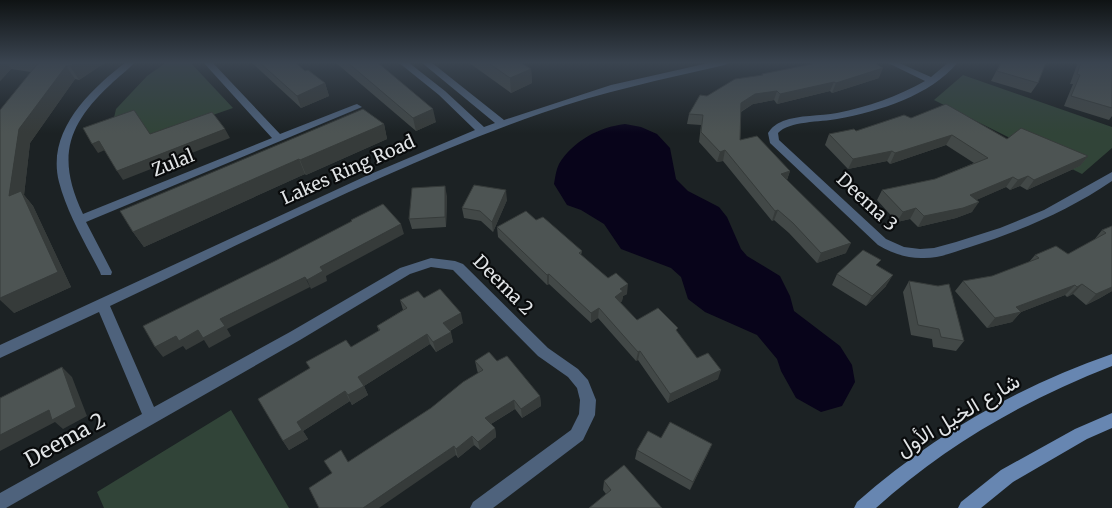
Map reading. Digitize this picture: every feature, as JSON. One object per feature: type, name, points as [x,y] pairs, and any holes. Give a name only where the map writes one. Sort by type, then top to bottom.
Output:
[{"type":"main road","name":"شارع الخيل الأول","points":[[863,508],[890,482],[961,433],[1035,392],[1112,360]]},
{"type":"main road","points":[[967,508],[1007,476],[1081,434],[1112,420]]},
{"type":"street","points":[[103,86],[83,108],[71,128],[64,149],[62,170],[80,220],[106,272]]},
{"type":"street","points":[[229,86],[279,139]]},
{"type":"street","points":[[433,86],[482,131]]},
{"type":"street","points":[[455,86],[502,123]]},
{"type":"street","name":"Lakes Ring Road","points":[[0,352],[370,179],[502,123],[620,86]]},
{"type":"street","name":"Deema 3","points":[[924,86],[907,95],[876,106],[838,116],[787,123],[778,127],[773,133],[774,141],[882,242],[894,249],[915,254],[934,253],[1018,226],[1072,202],[1112,176]]},
{"type":"street","name":"Zulal","points":[[80,220],[357,107]]},
{"type":"street","name":"Deema 2","points":[[0,502],[417,264],[446,262],[458,267],[543,352],[573,373],[582,385],[588,400],[588,415],[577,435],[479,508]]},
{"type":"street","points":[[102,303],[151,417]]},
{"type":"green space","points":[[138,86],[212,86],[233,108],[106,152],[116,109]]},
{"type":"green space","points":[[951,86],[994,86],[1112,127],[1112,148],[1082,174],[934,100]]},
{"type":"green space","points":[[231,410],[289,508],[104,508],[97,492]]},
{"type":"shaded area","points":[[625,124],[641,127],[657,134],[670,148],[676,179],[688,191],[719,207],[727,217],[741,249],[747,256],[780,276],[790,296],[794,311],[840,346],[852,365],[855,382],[842,406],[821,412],[796,398],[781,371],[777,359],[757,335],[705,312],[688,299],[681,277],[671,268],[621,249],[604,224],[581,210],[567,205],[554,184],[559,164],[572,148],[588,136],[606,128]]},
{"type":"building","points":[[20,86],[51,86],[19,129],[9,196],[21,191],[58,272],[0,298],[0,110]]},
{"type":"building","points":[[285,86],[319,86],[297,96]]},
{"type":"building","points":[[375,86],[405,86],[433,109],[413,118]]},
{"type":"building","points":[[724,86],[817,86],[780,94],[777,91],[755,94],[741,103],[740,140],[757,136],[790,171],[781,174],[851,243],[821,253],[793,223],[778,210],[775,211],[725,150],[720,152],[701,132],[703,115],[689,114],[700,95],[707,96]]},
{"type":"building","points":[[1075,86],[1112,86],[1112,108],[1071,96]]},
{"type":"building","points":[[946,104],[1007,139],[1021,128],[1088,156],[1034,180],[1028,176],[1018,180],[1013,177],[970,195],[979,202],[963,208],[924,216],[916,208],[903,212],[882,190],[935,179],[988,158],[952,135],[895,153],[892,151],[853,159],[829,134],[854,129],[856,131],[904,115],[911,118]]},
{"type":"building","points":[[363,109],[384,124],[133,232],[120,211]]},
{"type":"building","points":[[134,110],[150,134],[212,112],[225,129],[117,171],[99,141],[92,144],[83,128]]},
{"type":"building","points":[[474,185],[506,190],[492,222],[480,211],[462,208]]},
{"type":"building","points":[[445,186],[445,217],[409,219],[412,188]]},
{"type":"building","points":[[383,204],[401,224],[320,267],[323,271],[307,280],[305,277],[220,319],[225,326],[203,338],[198,330],[179,341],[176,336],[155,347],[143,326],[277,260]]},
{"type":"building","points":[[526,211],[536,220],[543,217],[582,251],[579,253],[608,278],[616,273],[628,284],[620,289],[623,291],[615,297],[637,320],[658,308],[678,328],[676,330],[697,358],[708,353],[721,370],[670,394],[640,351],[638,352],[599,308],[591,313],[549,274],[547,275],[497,227]]},
{"type":"building","points":[[1112,226],[1112,287],[1096,294],[1082,284],[1077,287],[1075,285],[1016,307],[1021,312],[995,318],[963,281],[992,276],[1039,258],[1035,255],[1056,246],[1068,254],[1106,233],[1102,230]]},
{"type":"building","points":[[863,250],[881,260],[876,265],[893,275],[872,296],[837,274]]},
{"type":"building","points":[[909,281],[938,286],[949,284],[964,341],[941,337],[939,329],[918,325]]},
{"type":"building","points":[[440,289],[461,313],[443,323],[451,332],[433,342],[427,334],[358,377],[364,386],[348,395],[345,391],[297,422],[302,430],[283,441],[258,399],[310,368],[306,362],[346,340],[351,347],[380,330],[377,326],[407,308],[400,300],[418,291],[424,298]]},
{"type":"building","points":[[489,352],[497,361],[507,356],[540,396],[521,409],[514,400],[485,418],[495,428],[478,442],[472,436],[456,449],[454,446],[363,508],[319,508],[309,488],[332,473],[324,461],[341,450],[348,462],[431,408],[463,382],[483,370],[475,361]]},
{"type":"building","points":[[62,367],[76,407],[52,420],[49,410],[0,435],[0,398]]},
{"type":"building","points":[[670,422],[712,444],[693,482],[637,450],[648,431],[661,438]]},
{"type":"building","points":[[624,465],[662,508],[589,508],[611,490],[604,481]]}]
